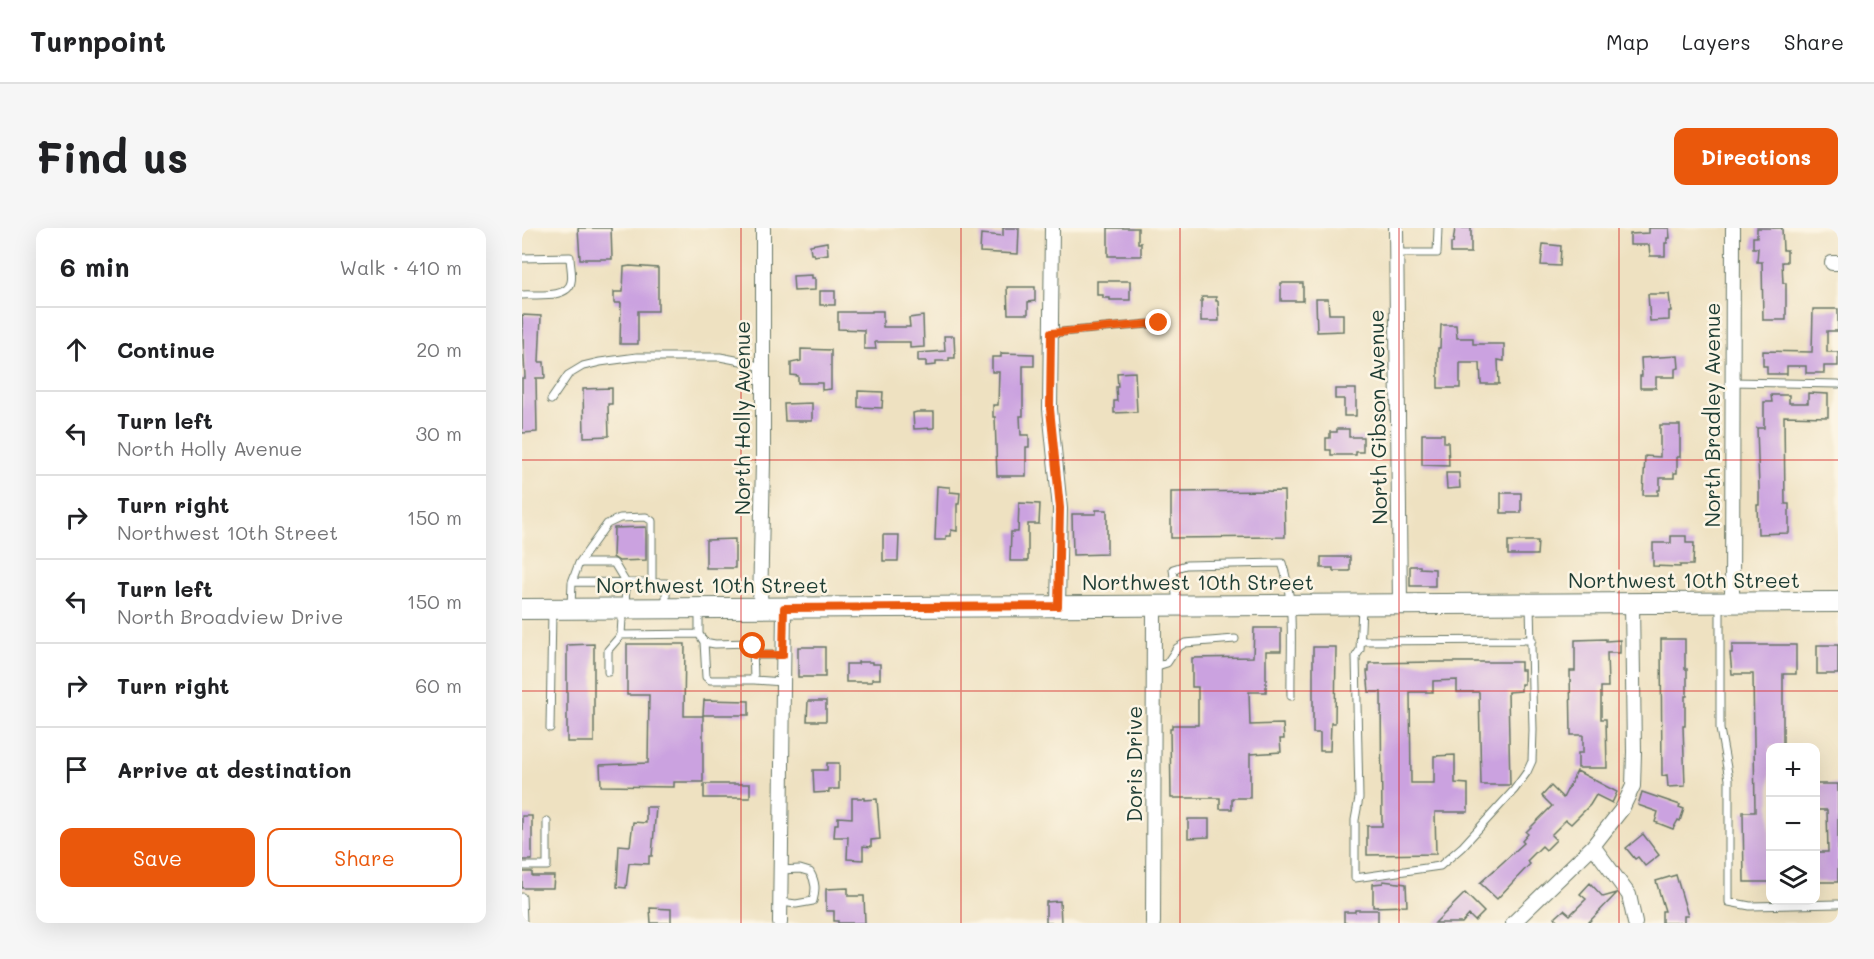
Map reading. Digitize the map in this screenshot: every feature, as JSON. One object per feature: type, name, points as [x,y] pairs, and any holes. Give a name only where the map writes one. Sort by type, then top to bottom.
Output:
[{"type":"main road","name":"Northwest 10th Street","points":[[522,609],[1838,602]]},
{"type":"street","name":"North Holly Avenue","points":[[760,608],[763,228]]},
{"type":"street","points":[[1052,228],[1050,409],[1060,508],[1058,606]]},
{"type":"street","name":"North Gibson Avenue","points":[[1396,228],[1400,605]]},
{"type":"street","name":"North Bradley Avenue","points":[[1726,603],[1732,382],[1733,228]]},
{"type":"street","points":[[1513,923],[1593,846],[1622,809],[1632,786],[1634,741],[1632,603]]},
{"type":"street","name":"Doris Drive","points":[[1153,923],[1154,606]]},
{"type":"street","points":[[780,923],[784,608]]},
{"type":"street","points":[[1593,846],[1629,895],[1635,923]]},
{"type":"lane","points":[[1396,253],[1437,253],[1438,228]]},
{"type":"lane","points":[[522,258],[570,257],[572,283],[561,294],[522,295]]},
{"type":"lane","points":[[1051,333],[1159,323]]},
{"type":"lane","points":[[551,400],[568,375],[583,366],[600,362],[637,357],[720,357],[763,368]]},
{"type":"lane","points":[[1732,382],[1838,384]]},
{"type":"lane","points":[[550,728],[562,609],[579,563],[607,524],[620,518],[646,518],[652,521],[652,583]]},
{"type":"lane","points":[[579,563],[614,563],[626,583],[621,635],[608,650],[608,672]]},
{"type":"lane","points":[[1177,606],[1173,569],[1186,564],[1282,563],[1287,578],[1290,605],[1291,696]]},
{"type":"lane","points":[[572,582],[666,583],[666,608]]},
{"type":"lane","points":[[1362,604],[1360,650],[1356,656],[1359,798],[1355,820],[1354,878],[1440,866],[1462,847],[1521,781],[1532,761],[1530,603]]},
{"type":"lane","points":[[1726,603],[1720,729],[1729,779],[1729,902],[1750,906],[1838,904]]},
{"type":"lane","points":[[698,608],[699,634],[704,642],[706,677],[710,680],[783,682]]},
{"type":"lane","points":[[621,635],[699,634]]},
{"type":"lane","points":[[1154,667],[1167,663],[1177,648],[1185,643],[1235,639]]},
{"type":"lane","points":[[1360,641],[1532,640]]},
{"type":"lane","points":[[704,642],[750,643],[754,651],[754,680]]},
{"type":"lane","points":[[754,651],[783,655]]},
{"type":"lane","points":[[522,866],[547,866],[547,821]]},
{"type":"lane","points":[[780,903],[796,904],[813,901],[816,890],[815,879],[810,872],[800,869],[781,870]]},
{"type":"lane","points":[[522,897],[523,923]]},
{"type":"building","points":[[578,228],[611,228],[612,259],[580,259]]},
{"type":"building","points":[[1003,228],[1019,228],[1018,254],[980,252],[981,234],[1003,236]]},
{"type":"building","points":[[1108,228],[1138,228],[1141,256],[1108,256]]},
{"type":"building","points":[[1455,228],[1471,228],[1471,253],[1451,253]]},
{"type":"building","points":[[1649,228],[1669,228],[1670,238],[1667,238],[1667,243],[1665,243],[1665,256],[1650,256],[1649,245],[1630,245],[1630,234],[1649,233]]},
{"type":"building","points":[[1757,228],[1782,228],[1783,250],[1787,250],[1787,262],[1782,262],[1783,283],[1786,283],[1786,320],[1763,320],[1762,262],[1757,262],[1758,248],[1753,248],[1753,237],[1757,237]]},
{"type":"building","points":[[827,242],[828,254],[814,256],[811,254],[810,245]]},
{"type":"building","points":[[1543,244],[1561,246],[1560,266],[1541,265]]},
{"type":"building","points":[[624,267],[658,268],[658,311],[638,311],[638,344],[620,344],[621,303],[614,303],[614,292],[623,292]]},
{"type":"building","points":[[812,275],[812,278],[815,278],[815,290],[794,291],[793,276]]},
{"type":"building","points":[[1097,281],[1130,281],[1130,300],[1110,300],[1110,298],[1103,298],[1103,295],[1097,295]]},
{"type":"building","points":[[1281,283],[1303,283],[1303,301],[1281,301]]},
{"type":"building","points":[[1007,287],[1035,287],[1035,301],[1028,302],[1028,314],[1008,314]]},
{"type":"building","points":[[820,291],[835,291],[835,305],[820,305]]},
{"type":"building","points":[[1648,294],[1669,294],[1671,311],[1669,311],[1669,320],[1650,321]]},
{"type":"building","points":[[1202,297],[1216,297],[1219,321],[1201,321]]},
{"type":"building","points":[[1316,299],[1328,299],[1329,314],[1343,314],[1343,331],[1317,332]]},
{"type":"building","points":[[1813,309],[1838,309],[1838,331],[1827,331],[1827,352],[1838,352],[1838,366],[1824,366],[1824,373],[1806,373],[1806,366],[1787,366],[1787,374],[1767,374],[1767,366],[1763,366],[1763,351],[1812,352]]},
{"type":"building","points":[[883,311],[883,327],[910,327],[909,318],[923,316],[924,347],[910,348],[910,342],[875,342],[876,349],[864,349],[864,330],[838,329],[838,312]]},
{"type":"building","points":[[522,315],[541,316],[539,362],[544,362],[545,378],[536,378],[537,432],[522,433],[522,378],[525,378]]},
{"type":"building","points":[[1441,325],[1456,325],[1457,338],[1473,338],[1473,344],[1504,344],[1504,361],[1498,360],[1499,384],[1481,384],[1480,363],[1460,363],[1460,388],[1438,388],[1438,348],[1440,348]]},
{"type":"building","points":[[944,336],[954,336],[955,358],[949,358],[949,361],[936,361],[936,365],[926,366],[926,361],[918,361],[918,353],[945,351]]},
{"type":"building","points":[[801,349],[831,350],[831,389],[822,390],[822,383],[798,383],[798,376],[791,375],[791,363],[801,361]]},
{"type":"building","points":[[1001,353],[1034,354],[1034,366],[1023,366],[1023,416],[1020,416],[1021,435],[1029,435],[1029,447],[1026,447],[1026,476],[997,476],[993,405],[998,405],[999,372],[992,372],[992,357],[1001,357]]},
{"type":"building","points":[[1678,356],[1679,368],[1675,369],[1675,377],[1656,377],[1656,388],[1640,388],[1641,358]]},
{"type":"building","points":[[1135,372],[1137,412],[1114,413],[1114,401],[1117,401],[1117,373]]},
{"type":"building","points":[[612,388],[612,404],[608,404],[609,436],[584,437],[583,389]]},
{"type":"building","points":[[1335,389],[1356,389],[1356,416],[1344,416],[1344,399],[1335,399]]},
{"type":"building","points":[[858,391],[883,392],[882,408],[858,407]]},
{"type":"building","points":[[1808,393],[1828,394],[1828,417],[1784,416],[1785,504],[1789,504],[1789,533],[1758,534],[1757,428],[1764,428],[1764,402],[1772,402],[1771,395],[1789,395],[1789,403],[1808,403]]},
{"type":"building","points":[[812,403],[812,421],[785,421],[784,404]]},
{"type":"building","points":[[934,412],[934,428],[914,429],[913,413]]},
{"type":"building","points":[[1660,425],[1680,425],[1680,457],[1677,457],[1677,473],[1674,473],[1674,478],[1660,478],[1658,495],[1643,495],[1645,456],[1660,457]]},
{"type":"building","points":[[1337,429],[1349,429],[1349,437],[1363,437],[1363,452],[1356,452],[1356,455],[1331,455],[1331,450],[1326,450],[1326,438],[1330,438],[1330,432],[1337,432]]},
{"type":"building","points":[[1422,434],[1444,434],[1444,442],[1448,442],[1449,466],[1422,465]]},
{"type":"building","points":[[1446,473],[1459,473],[1460,488],[1447,489]]},
{"type":"building","points":[[937,486],[950,487],[950,492],[960,493],[959,504],[957,504],[957,531],[951,530],[951,536],[946,536],[946,540],[935,540]]},
{"type":"building","points":[[1284,491],[1285,537],[1171,538],[1171,492]]},
{"type":"building","points":[[1501,493],[1521,493],[1521,513],[1501,513]]},
{"type":"building","points":[[1019,503],[1040,504],[1039,524],[1028,524],[1028,561],[1010,561],[1011,532],[1018,532]]},
{"type":"building","points":[[1096,510],[1107,510],[1107,554],[1073,555],[1072,514],[1096,514]]},
{"type":"building","points":[[646,527],[646,560],[619,561],[613,557],[614,528]]},
{"type":"building","points":[[883,535],[899,535],[898,561],[883,561]]},
{"type":"building","points":[[1671,536],[1686,536],[1686,543],[1694,543],[1693,565],[1653,566],[1653,543],[1671,543]]},
{"type":"building","points":[[735,539],[735,568],[706,568],[706,540]]},
{"type":"building","points":[[1508,541],[1538,541],[1537,555],[1508,555]]},
{"type":"building","points":[[1321,557],[1350,557],[1350,571],[1321,568]]},
{"type":"building","points":[[1410,566],[1435,569],[1435,586],[1410,586]]},
{"type":"building","points":[[1254,628],[1281,628],[1281,651],[1266,651],[1266,692],[1249,692],[1250,725],[1283,724],[1284,739],[1280,739],[1281,752],[1250,754],[1250,798],[1232,798],[1232,809],[1220,809],[1220,798],[1171,798],[1170,729],[1172,725],[1198,725],[1198,687],[1192,687],[1192,658],[1253,657]]},
{"type":"building","points":[[1606,639],[1606,641],[1620,640],[1620,653],[1607,653],[1608,687],[1601,687],[1601,719],[1606,719],[1607,768],[1578,768],[1578,753],[1583,753],[1583,735],[1571,735],[1570,671],[1575,671],[1575,640]]},
{"type":"building","points":[[1661,639],[1685,639],[1687,696],[1685,696],[1685,726],[1683,726],[1685,786],[1668,787],[1667,775],[1662,776]]},
{"type":"building","points":[[594,644],[594,742],[567,742],[567,645]]},
{"type":"building","points":[[627,644],[685,644],[684,716],[703,716],[703,782],[674,782],[674,787],[601,786],[600,765],[648,763],[649,695],[627,695]]},
{"type":"building","points":[[1732,645],[1796,645],[1796,674],[1783,674],[1783,743],[1766,743],[1766,882],[1744,882],[1743,812],[1755,812],[1753,674],[1732,674],[1730,653],[1732,653]]},
{"type":"building","points":[[1817,645],[1838,645],[1838,674],[1817,674]]},
{"type":"building","points":[[798,647],[825,647],[825,677],[798,677]]},
{"type":"building","points":[[1313,647],[1336,647],[1335,723],[1331,723],[1330,751],[1320,751],[1320,733],[1313,733]]},
{"type":"building","points":[[858,662],[880,664],[880,679],[872,679],[872,682],[846,682],[846,664],[858,664]]},
{"type":"building","points":[[1521,662],[1521,670],[1524,670],[1524,684],[1521,684],[1521,691],[1508,692],[1510,785],[1481,785],[1479,692],[1457,692],[1457,680],[1433,681],[1433,692],[1410,692],[1411,783],[1434,783],[1434,756],[1455,755],[1455,783],[1468,784],[1468,812],[1435,812],[1436,854],[1367,855],[1367,826],[1382,826],[1381,692],[1369,692],[1367,671],[1369,671],[1369,663]]},
{"type":"building","points":[[704,700],[749,701],[749,715],[703,715]]},
{"type":"building","points":[[808,701],[826,701],[826,721],[807,721]]},
{"type":"building","points":[[827,763],[839,763],[839,789],[814,793],[813,770],[827,770]]},
{"type":"building","points":[[1577,771],[1617,792],[1612,803],[1596,795],[1590,805],[1571,824],[1566,820],[1551,835],[1556,840],[1546,850],[1542,846],[1527,861],[1530,864],[1497,899],[1480,883],[1524,843],[1522,841],[1528,834],[1526,832],[1552,806],[1542,796],[1551,786],[1563,798]]},
{"type":"building","points":[[704,784],[750,784],[750,798],[704,798]]},
{"type":"building","points":[[1820,784],[1838,784],[1838,882],[1820,882],[1820,852],[1828,852],[1827,810],[1820,810]]},
{"type":"building","points":[[1642,792],[1680,805],[1679,807],[1684,809],[1680,821],[1678,820],[1673,829],[1655,822],[1658,812],[1638,805]]},
{"type":"building","points":[[852,798],[877,799],[880,839],[871,840],[871,847],[863,846],[863,860],[847,859],[848,837],[834,837],[838,817],[852,818]]},
{"type":"building","points":[[646,807],[656,807],[652,856],[649,856],[649,864],[629,863],[626,888],[617,887],[619,845],[630,846],[633,822],[646,823]]},
{"type":"building","points":[[522,816],[532,816],[532,860],[522,860]]},
{"type":"building","points":[[1188,819],[1209,819],[1209,837],[1188,838]]},
{"type":"building","points":[[1643,834],[1659,855],[1645,866],[1626,848]]},
{"type":"building","points":[[522,872],[532,872],[532,876],[554,876],[553,888],[522,888]]},
{"type":"building","points":[[1676,875],[1688,916],[1684,916],[1684,923],[1662,923],[1662,911],[1665,911],[1656,881]]},
{"type":"building","points":[[1383,881],[1406,884],[1407,906],[1373,907],[1373,884],[1383,883]]},
{"type":"building","points":[[1590,883],[1603,897],[1617,893],[1588,923],[1560,923],[1555,918],[1564,910],[1570,915],[1586,899],[1580,894]]},
{"type":"building","points":[[848,888],[848,896],[864,896],[865,923],[838,923],[834,921],[834,911],[826,911],[826,889]]},
{"type":"building","points":[[1465,893],[1484,912],[1475,921],[1469,915],[1462,923],[1435,923]]},
{"type":"building","points":[[1060,901],[1061,923],[1046,923],[1046,902]]},
{"type":"building","points":[[650,908],[671,909],[671,923],[651,923]]},
{"type":"building","points":[[1355,910],[1378,910],[1378,923],[1344,923],[1344,912],[1355,912]]},
{"type":"route","points":[[753,646],[754,655],[783,655],[784,608],[1058,606],[1060,508],[1050,409],[1051,333],[1159,323]]}]
